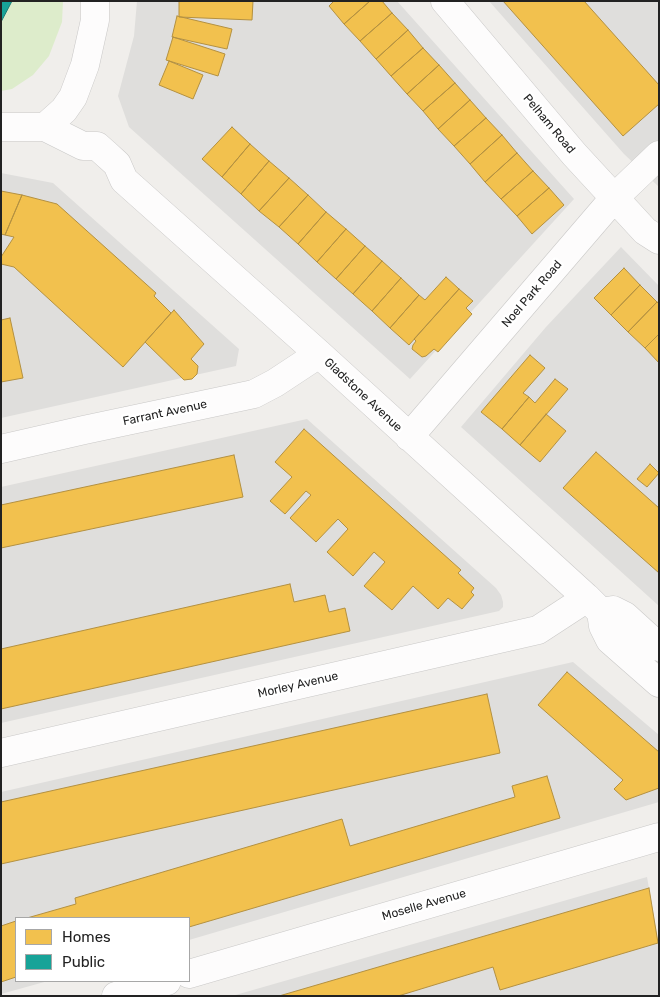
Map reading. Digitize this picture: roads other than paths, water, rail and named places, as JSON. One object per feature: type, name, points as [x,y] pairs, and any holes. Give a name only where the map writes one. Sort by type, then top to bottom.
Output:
[{"type":"street","points":[[1,126],[45,127],[64,110],[73,97],[91,41],[95,20],[95,1]]},
{"type":"street","name":"Pelham Road","points":[[445,1],[574,154],[645,231],[659,240]]},
{"type":"street","name":"Gladstone Avenue","points":[[45,127],[83,146],[87,159],[105,175],[124,180],[319,354],[594,605]]},
{"type":"street","name":"Noel Park Road","points":[[409,437],[615,197],[659,155]]},
{"type":"street","name":"Farrant Avenue","points":[[1,450],[254,394],[275,383],[319,354]]},
{"type":"street","points":[[594,605],[625,616],[659,647]]},
{"type":"street","points":[[594,605],[610,640],[659,684]]},
{"type":"street","name":"Morley Avenue","points":[[1,753],[538,630],[594,605]]},
{"type":"street","name":"Moselle Avenue","points":[[190,974],[659,837]]},
{"type":"street","points":[[116,996],[164,982]]}]
